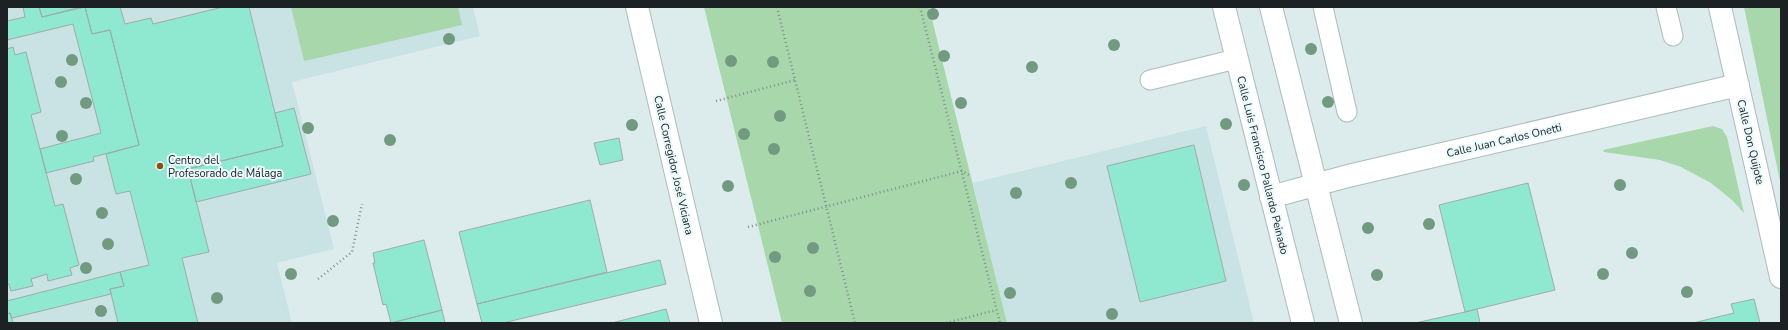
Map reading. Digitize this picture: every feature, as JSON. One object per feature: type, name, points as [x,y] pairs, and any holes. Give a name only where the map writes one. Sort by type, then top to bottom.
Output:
[{"type":"street","name":"Calle Corregidor José Viciana","points":[[637,7],[711,323]]},
{"type":"street","name":"Calle Luis Francisco Pallardo Peinado","points":[[1224,7],[1303,323]]},
{"type":"street","points":[[1271,7],[1351,323]]},
{"type":"street","name":"Calle Don Quijote","points":[[1720,7],[1781,277]]},
{"type":"street","name":"Calle Juan Carlos Onetti","points":[[1272,197],[1315,184],[1738,85]]},
{"type":"lane","points":[[1323,7],[1347,112]]},
{"type":"lane","points":[[1666,7],[1673,36]]},
{"type":"lane","points":[[1150,80],[1236,59]]},
{"type":"path","points":[[776,7],[855,323]]},
{"type":"path","points":[[920,7],[1000,323]]},
{"type":"path","points":[[716,100],[795,80]]},
{"type":"path","points":[[748,227],[962,171],[971,176]]},
{"type":"path","points":[[318,279],[352,252],[362,204]]},
{"type":"path","points":[[946,323],[996,310]]},
{"type":"shaded area","name":"Centro del Profesorado de Málaga","points":[[7,7],[473,7],[480,36],[292,82],[334,249],[277,263],[292,323],[7,323]]},
{"type":"shaded area","points":[[1206,126],[1254,323],[1007,323],[973,183]]},
{"type":"green space","points":[[291,7],[458,7],[462,25],[304,61]]},
{"type":"green space","points":[[704,7],[929,7],[1007,323],[782,323]]},
{"type":"green space","points":[[1744,7],[1781,7],[1781,186]]},
{"type":"green space","points":[[1713,126],[1722,129],[1727,137],[1744,213],[1732,200],[1711,183],[1681,167],[1660,160],[1604,152],[1603,150]]},
{"type":"building","points":[[23,7],[39,7],[42,17],[85,7],[92,34],[110,30],[139,145],[93,157],[94,161],[46,173],[40,149],[101,133],[73,24],[7,40],[7,21],[25,17]]},
{"type":"building","points":[[39,7],[81,7],[42,17]]},
{"type":"building","points":[[85,7],[120,7],[125,24],[151,18],[153,24],[223,7],[249,7],[283,146],[188,169],[209,252],[182,258],[198,323],[118,323],[110,289],[124,286],[120,272],[149,265],[130,191],[116,194],[106,154],[139,145],[110,30],[92,34]]},
{"type":"building","points":[[13,47],[15,55],[26,52],[41,112],[31,115],[55,206],[63,204],[79,265],[70,268],[72,275],[48,281],[47,274],[31,279],[33,286],[11,291],[9,284],[7,285],[7,49]]},
{"type":"building","points":[[294,108],[311,174],[196,202],[188,169],[283,146],[275,113]]},
{"type":"building","points":[[619,138],[623,160],[600,165],[594,143]]},
{"type":"building","points":[[1194,145],[1226,281],[1140,302],[1107,166]]},
{"type":"building","points":[[1528,183],[1555,290],[1465,312],[1439,205]]},
{"type":"building","points":[[590,200],[607,272],[477,304],[459,232]]},
{"type":"building","points":[[424,240],[442,310],[391,323],[386,304],[383,305],[373,263],[375,263],[373,253]]},
{"type":"building","points":[[660,260],[666,284],[503,323],[482,323],[477,304]]},
{"type":"building","points":[[120,272],[124,286],[110,289],[111,294],[12,318],[10,313],[7,314],[7,301]]},
{"type":"building","points":[[1754,299],[1760,323],[1693,323],[1734,313],[1731,304]]},
{"type":"building","points":[[666,309],[670,323],[612,323]]},
{"type":"building","points":[[1477,309],[1480,323],[1415,323],[1465,312]]},
{"type":"building","points":[[442,310],[445,323],[391,323]]},
{"type":"building","points":[[10,313],[13,323],[7,323],[7,314]]},
{"type":"place","name":"Centro del Profesorado de Málaga","points":[[160,166]]}]
